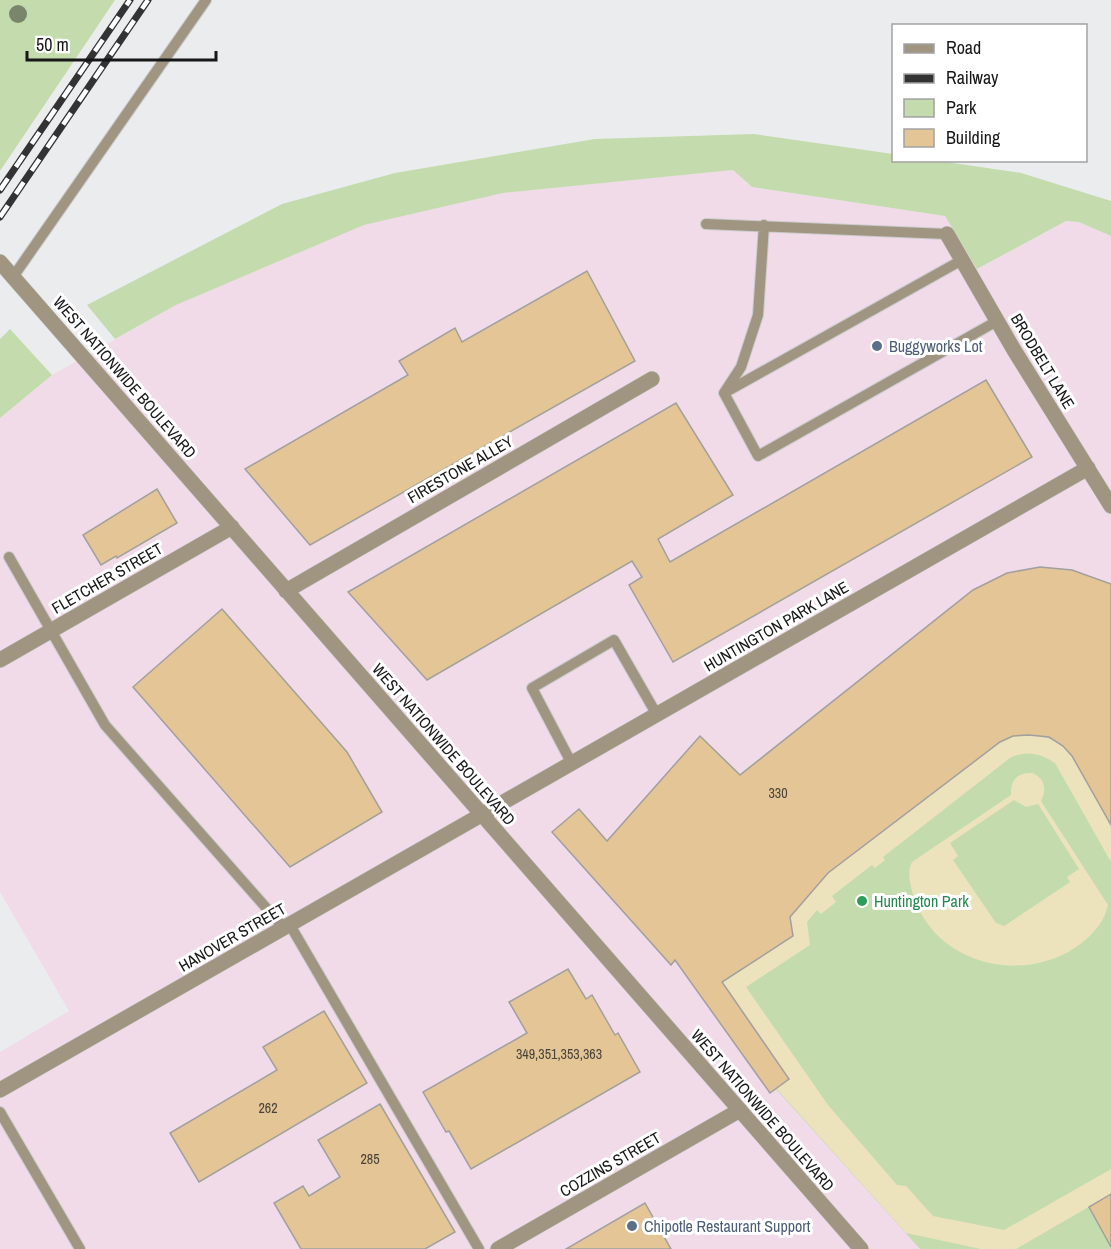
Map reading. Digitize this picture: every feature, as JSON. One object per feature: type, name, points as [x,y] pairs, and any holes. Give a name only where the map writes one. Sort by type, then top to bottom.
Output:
[{"type":"street","name":"BRODBELT LANE","points":[[946,234],[1111,506]]},
{"type":"street","name":"WEST NATIONWIDE BOULEVARD","points":[[0,262],[861,1249]]},
{"type":"street","name":"FIRESTONE ALLEY","points":[[286,591],[652,379]]},
{"type":"street","name":"HUNTINGTON PARK LANE","points":[[482,814],[1088,468]]},
{"type":"street","name":"FLETCHER STREET","points":[[0,660],[232,527]]},
{"type":"street","name":"HANOVER STREET","points":[[0,1090],[482,814]]},
{"type":"street","name":"COZZINS STREET","points":[[498,1249],[740,1110]]},
{"type":"lane","points":[[13,277],[206,0]]},
{"type":"lane","points":[[706,224],[946,234]]},
{"type":"lane","points":[[724,393],[741,367],[758,315],[764,225]]},
{"type":"lane","points":[[724,393],[962,260]]},
{"type":"lane","points":[[724,393],[759,456],[997,321]]},
{"type":"lane","points":[[9,557],[105,725],[287,926],[479,1249]]},
{"type":"lane","points":[[572,764],[532,688],[614,640],[657,715]]},
{"type":"lane","points":[[0,1112],[80,1249]]},
{"type":"shaded area","points":[[733,170],[752,187],[945,216],[978,269],[1066,221],[1079,222],[1111,236],[1111,1249],[0,1249],[0,1052],[69,1011],[0,892],[0,418],[52,375],[176,305],[364,225],[503,193]]},
{"type":"green space","points":[[0,0],[115,0],[0,171]]},
{"type":"green space","points":[[754,134],[892,154],[892,162],[946,162],[1021,173],[1111,201],[1111,236],[1079,222],[1066,221],[977,269],[945,216],[752,187],[733,170],[503,193],[364,225],[176,305],[115,339],[87,305],[282,204],[395,173],[595,139]]},
{"type":"green space","points":[[10,329],[52,375],[0,418],[0,339]]},
{"type":"green space","name":"Huntington Park","points":[[1040,567],[1072,570],[1111,584],[1111,1249],[920,1249],[776,1089],[770,1093],[676,960],[671,965],[552,832],[579,809],[607,841],[700,736],[740,774],[973,590],[1007,573]]},
{"type":"sand","points":[[1029,735],[1053,740],[1072,756],[1111,825],[1111,862],[1055,763],[1033,754],[1022,754],[1010,758],[883,857],[885,860],[875,868],[872,865],[832,896],[836,902],[821,914],[817,910],[807,922],[810,945],[746,987],[828,1105],[897,1185],[906,1186],[933,1216],[1004,1230],[1111,1169],[1111,1194],[1016,1249],[981,1249],[906,1233],[776,1088],[789,1079],[722,982],[793,936],[790,917],[828,873],[1000,742],[1013,736]]},
{"type":"sand","points":[[1027,773],[1036,775],[1044,784],[1041,801],[1108,905],[1102,921],[1092,934],[1061,956],[1037,963],[1012,966],[987,962],[964,954],[943,940],[926,922],[914,898],[909,871],[912,862],[1011,795],[1013,782],[1018,776]],"holes":[[[1014,800],[1026,807],[1038,804],[1079,869],[1067,877],[1070,882],[1004,926],[996,923],[953,860],[958,856],[950,843]]]},
{"type":"building","points":[[587,271],[635,361],[310,545],[245,469],[408,375],[399,361],[455,328],[462,342]]},
{"type":"building","points":[[986,380],[1032,457],[673,662],[629,585],[642,577],[632,561],[427,680],[348,592],[676,403],[733,495],[658,539],[670,562]]},
{"type":"building","points":[[157,489],[177,523],[101,565],[83,535]]},
{"type":"building","points":[[1040,567],[1072,570],[1111,584],[1111,825],[1072,756],[1063,746],[1049,737],[1013,736],[1000,742],[828,873],[790,917],[793,936],[722,982],[789,1079],[770,1093],[675,960],[671,965],[552,832],[579,809],[607,841],[700,736],[740,775],[973,590],[1007,573]]},
{"type":"building","points":[[222,609],[347,752],[382,812],[290,867],[133,687]]},
{"type":"building","points":[[568,969],[586,999],[592,995],[615,1035],[618,1033],[640,1072],[471,1169],[423,1092],[527,1033],[509,1002]]},
{"type":"building","points":[[324,1011],[367,1083],[199,1182],[170,1133],[277,1070],[263,1047]]},
{"type":"building","points":[[380,1104],[455,1232],[425,1249],[301,1249],[274,1203],[303,1186],[309,1196],[340,1177],[318,1140]]},
{"type":"building","points":[[1111,1194],[1111,1247],[1089,1207]]},
{"type":"building","name":"Chipotle Restaurant Support","points":[[645,1203],[671,1249],[566,1249]]},
{"type":"railway","points":[[0,190],[130,0]]},
{"type":"railway","points":[[0,217],[148,0]]},
{"type":"place","name":"Buggyworks Lot","points":[[877,346]]},
{"type":"place","name":"Huntington Park","points":[[862,901]]},
{"type":"place","name":"Chipotle Restaurant Support","points":[[632,1226]]}]
